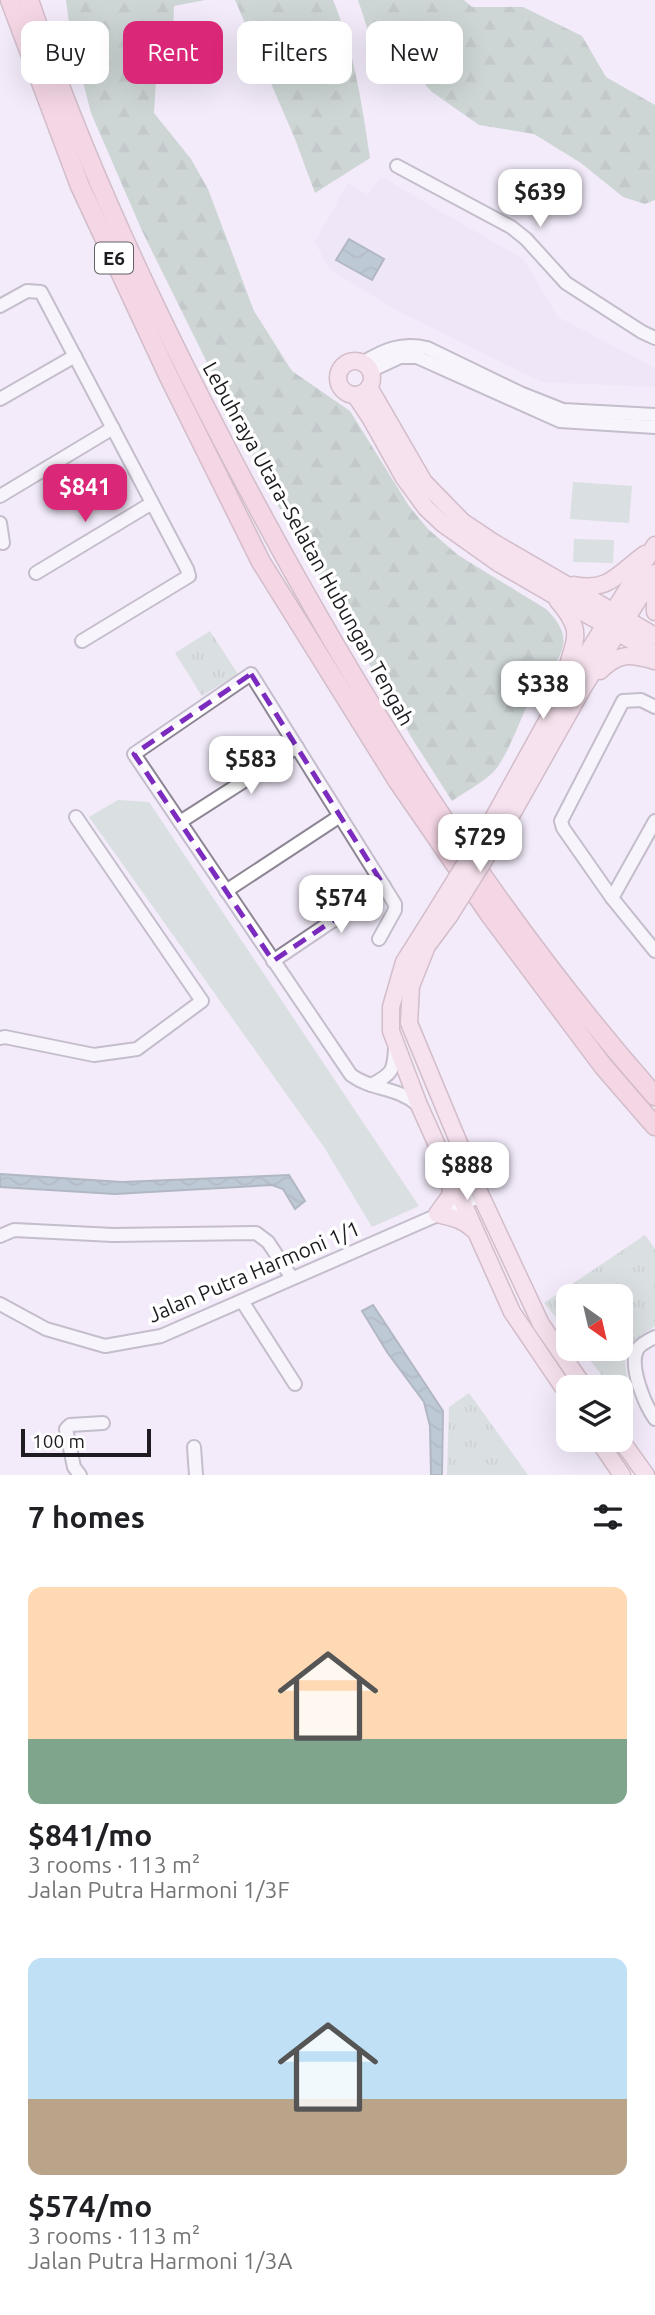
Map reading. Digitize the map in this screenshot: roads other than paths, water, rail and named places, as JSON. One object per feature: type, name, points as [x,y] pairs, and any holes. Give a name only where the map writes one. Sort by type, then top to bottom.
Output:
[{"type":"highway","name":"Lebuhraya Utara–Selatan Hubungan Tengah","points":[[10,0],[80,186],[168,375],[261,562],[397,780],[490,915],[603,1066],[655,1126]]},
{"type":"highway","name":"Lebuhraya Utara–Selatan Hubungan Tengah","points":[[29,0],[90,164],[179,358],[316,614],[409,769],[497,895],[605,1039],[655,1096]]},
{"type":"main road","points":[[367,374],[363,393],[355,395],[344,392],[338,376],[346,365],[354,362],[367,374],[424,482],[452,513],[558,589],[577,637],[567,667],[564,690]]},
{"type":"main road","points":[[355,395],[404,478],[426,508],[472,547],[558,589],[615,622],[655,654]]},
{"type":"main road","points":[[558,589],[610,583],[654,547]]},
{"type":"main road","points":[[576,1375],[541,1324],[481,1196],[409,1023],[411,986],[444,911],[583,688],[654,547]]},
{"type":"main road","points":[[497,826],[564,690],[615,622],[638,601],[655,573]]},
{"type":"main road","points":[[655,585],[655,612]]},
{"type":"main road","points":[[615,622],[655,636]]},
{"type":"main road","points":[[583,688],[613,660],[622,656],[655,661]]},
{"type":"main road","points":[[444,911],[404,962],[391,1007],[391,1031],[419,1105],[512,1312],[556,1377]]},
{"type":"main road","points":[[452,1181],[450,1196],[438,1214],[464,1221],[476,1231]]},
{"type":"main road","points":[[606,1452],[622,1475]]},
{"type":"main road","points":[[630,1452],[646,1475]]},
{"type":"street","points":[[397,166],[511,227],[526,239],[566,283],[655,338]]},
{"type":"street","points":[[0,306],[27,291],[41,292],[189,576],[82,642]]},
{"type":"street","points":[[367,374],[390,348],[414,345],[427,348],[538,401],[564,410],[655,415]]},
{"type":"street","points":[[0,399],[75,356]]},
{"type":"street","points":[[367,374],[391,360],[417,357],[545,417],[560,421],[655,427]]},
{"type":"street","points":[[0,496],[113,428]]},
{"type":"street","points":[[36,573],[152,503]]},
{"type":"street","points":[[0,523],[3,543]]},
{"type":"street","points":[[379,939],[396,910],[395,904],[251,674],[134,754],[351,1075],[362,1082],[397,1091],[419,1105]]},
{"type":"street","points":[[655,707],[641,700],[623,701],[561,821],[612,898],[655,951]]},
{"type":"street","points":[[180,822],[297,747]]},
{"type":"street","points":[[226,891],[340,816]]},
{"type":"street","points":[[0,1038],[94,1055],[137,1049],[202,1001],[76,817]]},
{"type":"street","points":[[612,898],[655,821]]},
{"type":"street","points":[[273,961],[384,886]]},
{"type":"street","points":[[371,1084],[391,1073],[395,1063],[395,1042]]},
{"type":"street","name":"Jalan Putra Harmoni 1/1","points":[[0,1304],[46,1329],[105,1346],[161,1336],[481,1196]]},
{"type":"street","points":[[0,1236],[14,1230],[113,1235],[256,1233],[268,1242],[292,1278]]},
{"type":"street","points":[[242,1301],[295,1384]]},
{"type":"street","points":[[655,1337],[636,1352],[642,1397],[655,1419]]},
{"type":"street","points":[[80,1475],[74,1467],[66,1429],[71,1425],[103,1423]]},
{"type":"street","points":[[194,1447],[196,1475]]},
{"type":"water","points":[[349,239],[384,259],[372,280],[336,260]]},
{"type":"water","points":[[0,1174],[122,1182],[289,1175],[305,1201],[295,1209],[283,1189],[272,1185],[115,1194],[0,1187]]},
{"type":"water","points":[[373,1305],[443,1411],[442,1475],[431,1475],[430,1426],[424,1402],[387,1352],[362,1311]]}]
